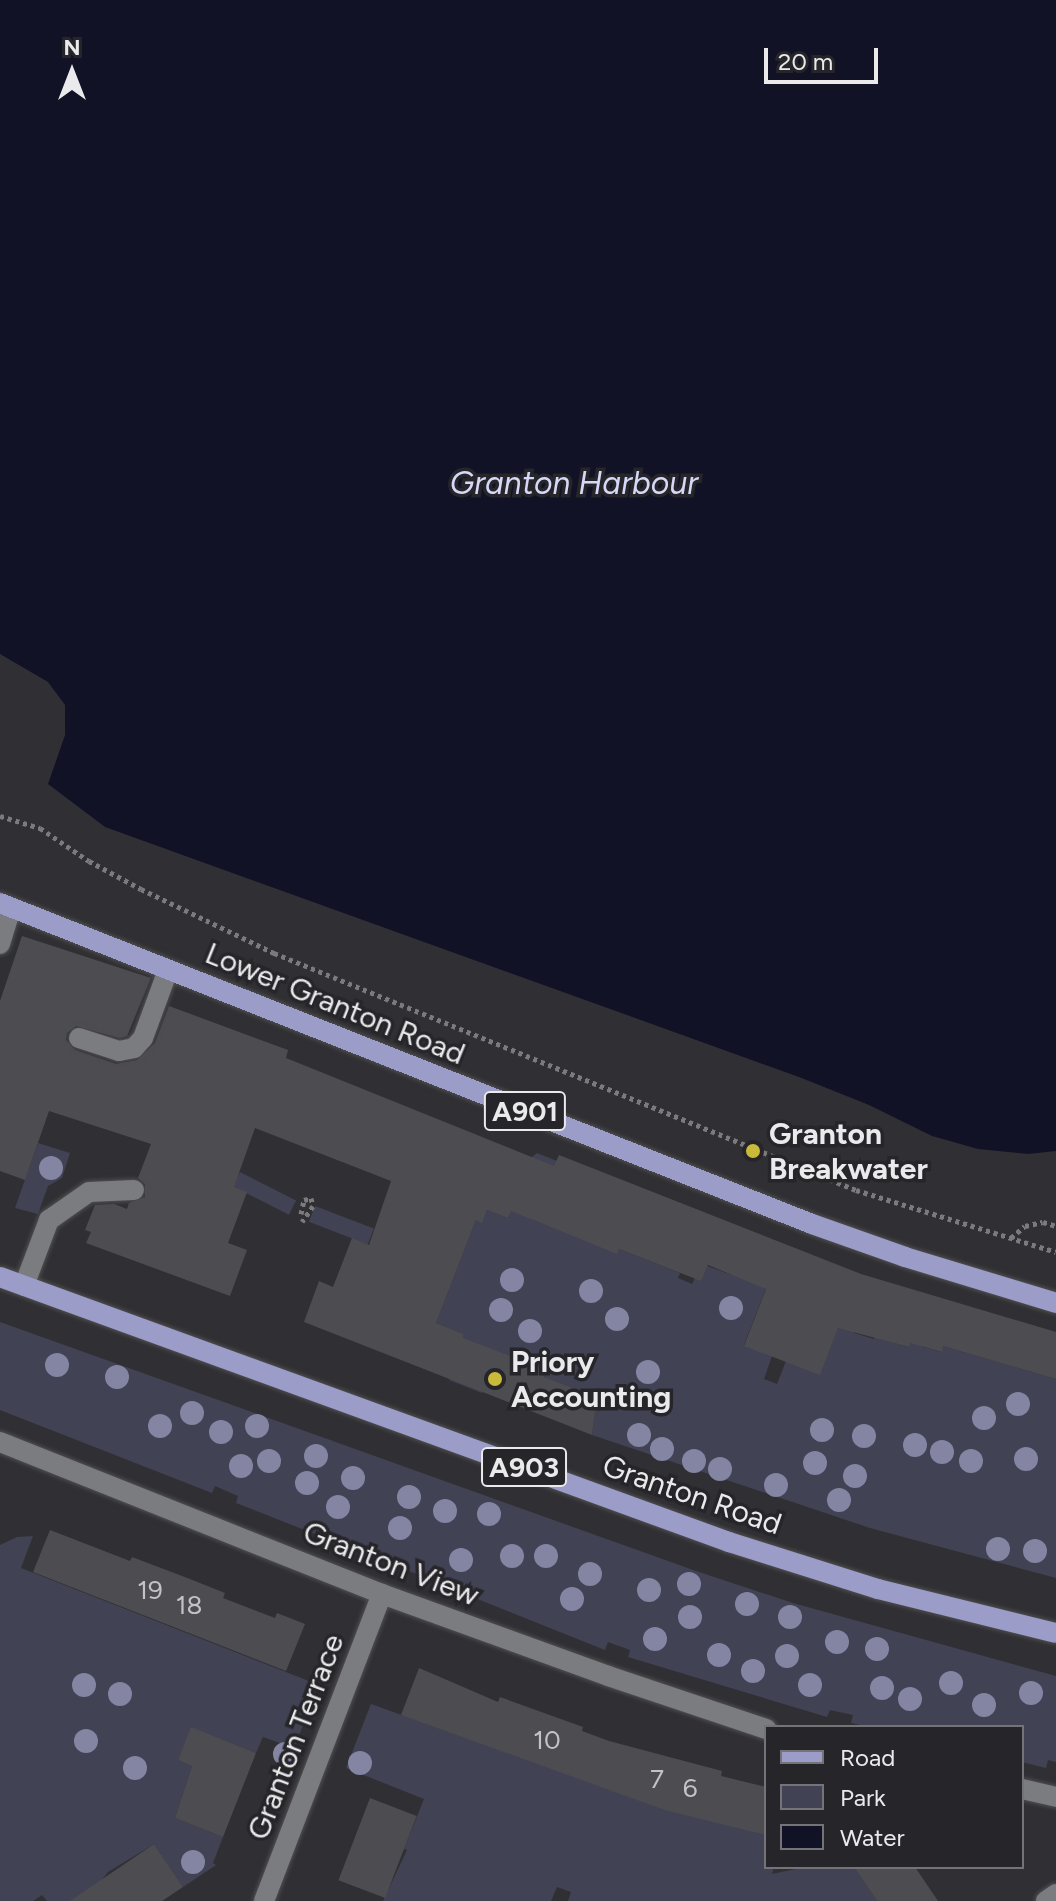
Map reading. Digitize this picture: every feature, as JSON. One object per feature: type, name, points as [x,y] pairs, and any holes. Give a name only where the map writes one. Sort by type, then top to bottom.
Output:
[{"type":"main road","name":"Lower Granton Road","points":[[6,906],[812,1224],[919,1262],[1056,1303]]},
{"type":"main road","name":"Granton Road","points":[[0,1277],[729,1542],[878,1589],[1056,1633]]},
{"type":"street","points":[[0,944],[6,906]]},
{"type":"street","points":[[79,1038],[119,1051],[134,1048],[143,1038],[168,970]]},
{"type":"street","points":[[24,1286],[49,1220],[89,1192],[134,1190]]},
{"type":"street","name":"Granton View","points":[[0,1442],[382,1594],[764,1728]]},
{"type":"street","name":"Granton Terrace","points":[[264,1901],[382,1594]]},
{"type":"street","points":[[1024,1789],[1056,1797]]},
{"type":"street","points":[[1046,1901],[1056,1894]]},
{"type":"path","points":[[0,816],[40,828],[128,882],[274,953],[856,1190],[1056,1252]]},
{"type":"path","points":[[301,1214],[304,1200],[311,1198],[313,1206],[302,1222]]},
{"type":"path","points":[[1011,1238],[1025,1226],[1043,1222],[1056,1226]]},
{"type":"green space","points":[[38,1143],[70,1153],[62,1178],[48,1186],[38,1214],[15,1208]]},
{"type":"green space","points":[[537,1153],[557,1161],[533,1220],[616,1253],[619,1249],[680,1273],[678,1278],[692,1284],[695,1278],[701,1280],[707,1266],[732,1275],[770,1278],[744,1345],[772,1356],[764,1379],[777,1384],[786,1361],[820,1374],[840,1322],[858,1321],[854,1333],[874,1339],[878,1327],[884,1340],[908,1347],[911,1337],[923,1347],[941,1352],[943,1346],[1056,1379],[1056,1578],[870,1528],[592,1435],[597,1397],[544,1377],[546,1370],[485,1386],[482,1393],[449,1380],[464,1334],[436,1323],[476,1220],[482,1222],[487,1210],[508,1218],[532,1157]]},
{"type":"green space","points":[[240,1172],[296,1201],[289,1215],[233,1186]]},
{"type":"green space","points":[[315,1206],[374,1229],[368,1244],[309,1222]]},
{"type":"green space","points":[[0,1322],[696,1571],[793,1603],[1056,1676],[1056,1762],[1048,1760],[1046,1768],[1024,1762],[1024,1725],[860,1725],[851,1723],[853,1715],[830,1710],[827,1717],[628,1657],[630,1650],[608,1642],[605,1650],[460,1592],[462,1585],[440,1576],[437,1582],[236,1503],[238,1496],[215,1486],[212,1493],[0,1410]]},
{"type":"green space","points":[[33,1536],[21,1568],[319,1685],[294,1748],[263,1737],[256,1753],[192,1728],[178,1760],[192,1766],[175,1818],[223,1837],[213,1863],[216,1865],[183,1887],[154,1844],[108,1872],[85,1901],[47,1901],[42,1895],[33,1901],[0,1901],[0,1545],[17,1537]]},
{"type":"green space","points":[[371,1704],[594,1784],[764,1834],[764,1869],[773,1869],[772,1874],[796,1869],[855,1869],[877,1901],[568,1901],[571,1892],[557,1887],[551,1901],[383,1901],[407,1850],[404,1849],[424,1799],[346,1768]]},
{"type":"water","name":"Granton Harbour","points":[[0,0],[1056,0],[1056,1151],[1028,1154],[978,1149],[932,1136],[869,1105],[799,1077],[105,827],[48,784],[65,735],[65,705],[48,682],[0,654]]},
{"type":"building","points":[[22,936],[151,978],[127,1036],[120,1038],[76,1026],[67,1033],[66,1040],[75,1050],[116,1064],[137,1060],[155,1043],[169,1006],[288,1050],[286,1058],[554,1166],[559,1155],[861,1274],[1056,1332],[1056,1379],[943,1346],[942,1352],[910,1343],[909,1347],[838,1328],[820,1375],[744,1346],[766,1289],[708,1265],[701,1281],[619,1249],[617,1254],[511,1211],[508,1218],[487,1210],[482,1223],[476,1220],[436,1323],[464,1334],[463,1338],[546,1370],[544,1377],[597,1397],[592,1435],[304,1322],[319,1281],[333,1287],[352,1238],[369,1245],[391,1181],[255,1128],[234,1187],[247,1192],[228,1243],[247,1250],[230,1296],[86,1243],[91,1232],[85,1230],[95,1205],[114,1204],[127,1209],[129,1203],[145,1197],[145,1184],[138,1178],[151,1144],[49,1111],[25,1180],[0,1171],[0,1001]]},
{"type":"building","points":[[50,1530],[130,1561],[132,1557],[190,1579],[225,1593],[223,1598],[275,1618],[277,1613],[305,1624],[286,1671],[33,1572]]},
{"type":"building","points":[[419,1668],[498,1702],[500,1697],[583,1727],[582,1731],[609,1741],[722,1771],[721,1776],[764,1787],[764,1835],[665,1810],[401,1715]]},
{"type":"building","points":[[191,1727],[256,1753],[223,1837],[175,1818],[192,1766],[178,1760]]},
{"type":"building","points":[[370,1798],[417,1816],[385,1898],[338,1880]]},
{"type":"building","points":[[154,1844],[183,1887],[162,1901],[70,1901]]},
{"type":"building","points":[[855,1869],[916,1869],[938,1901],[877,1901]]},
{"type":"place","name":"Granton Breakwater","points":[[753,1151]]},
{"type":"place","name":"Priory Accounting","points":[[495,1379]]}]
